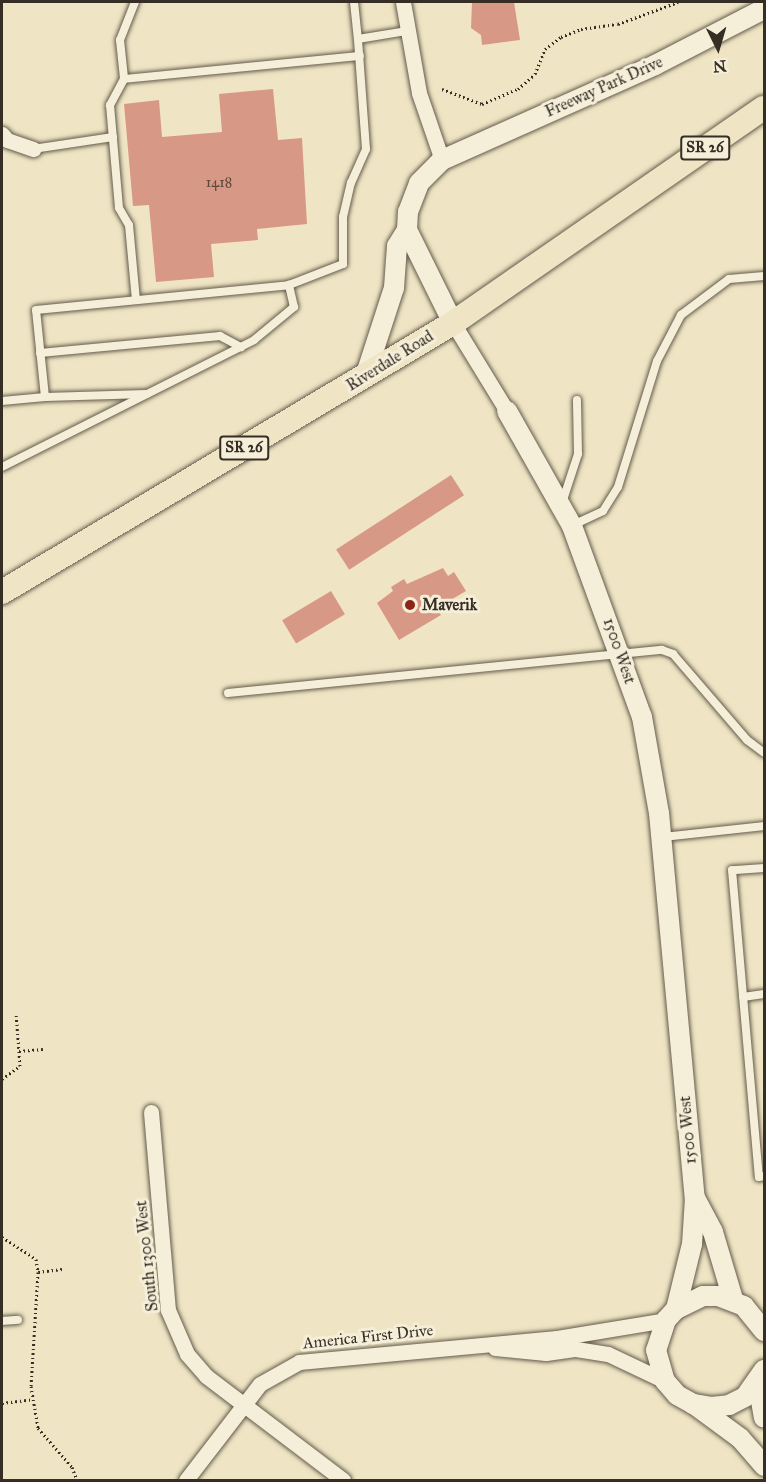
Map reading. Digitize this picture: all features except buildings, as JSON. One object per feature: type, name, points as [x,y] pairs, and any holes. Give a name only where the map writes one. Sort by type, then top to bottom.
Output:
[{"type":"main road","name":"Riverdale Road","points":[[2,592],[453,323],[765,108]]},
{"type":"street","points":[[364,377],[394,288],[397,246],[407,230],[408,212],[419,183],[442,160],[420,93],[403,2]]},
{"type":"street","name":"Freeway Park Drive","points":[[442,160],[655,65],[765,9]]},
{"type":"street","points":[[2,134],[7,140],[33,149]]},
{"type":"street","name":"1500 West","points":[[407,230],[453,323],[562,505],[621,654],[642,717],[661,837],[694,1198],[690,1254],[671,1314],[656,1350],[665,1382]]},
{"type":"street","name":"South 1300 West","points":[[151,1112],[168,1310],[187,1354],[206,1376],[343,1480]]},
{"type":"street","name":"1500 West","points":[[694,1198],[712,1232],[733,1299]]},
{"type":"street","points":[[671,1314],[703,1296],[733,1299],[759,1316],[765,1332]]},
{"type":"street","name":"America First Drive","points":[[186,1480],[260,1384],[299,1362],[557,1338],[671,1314]]},
{"type":"street","name":"America First Drive","points":[[478,1344],[511,1352],[576,1349],[608,1354],[665,1382]]},
{"type":"street","points":[[693,1404],[729,1405],[745,1397],[761,1377]]},
{"type":"street","points":[[761,1377],[765,1417]]},
{"type":"street","points":[[665,1382],[740,1438],[765,1466]]},
{"type":"lane","points":[[135,2],[120,40],[124,79],[110,105],[119,208],[129,225],[136,300]]},
{"type":"lane","points":[[45,397],[36,310],[290,285],[343,264],[343,217],[351,183],[366,149],[354,2]]},
{"type":"lane","points":[[358,39],[407,31]]},
{"type":"lane","points":[[124,79],[360,56]]},
{"type":"lane","points":[[33,149],[113,137]]},
{"type":"lane","points":[[572,526],[603,512],[618,487],[657,361],[681,315],[729,279],[765,276]]},
{"type":"lane","points":[[2,467],[242,347],[294,307],[290,285]]},
{"type":"lane","points":[[40,353],[220,336],[242,347]]},
{"type":"lane","points":[[2,401],[45,397],[150,394]]},
{"type":"lane","points":[[562,505],[578,454],[577,400]]},
{"type":"lane","points":[[228,693],[621,654],[650,649],[673,654],[747,740],[765,753]]},
{"type":"lane","points":[[661,837],[765,826]]},
{"type":"lane","points":[[765,868],[732,870],[759,1177],[765,1176]]},
{"type":"lane","points":[[743,997],[765,994]]},
{"type":"lane","points":[[2,1322],[18,1320]]},
{"type":"path","points":[[442,89],[482,104],[518,89],[535,74],[545,49],[561,37],[581,29],[618,24],[678,2]]},
{"type":"path","points":[[2,1078],[20,1066],[16,1013]]},
{"type":"path","points":[[19,1051],[43,1049]]},
{"type":"path","points":[[2,1237],[36,1259],[38,1272],[33,1399],[38,1428],[72,1467],[77,1480]]},
{"type":"path","points":[[38,1272],[62,1269]]},
{"type":"path","points":[[2,1403],[33,1399]]},
{"type":"place","name":"Maverik","points":[[410,605]]}]
